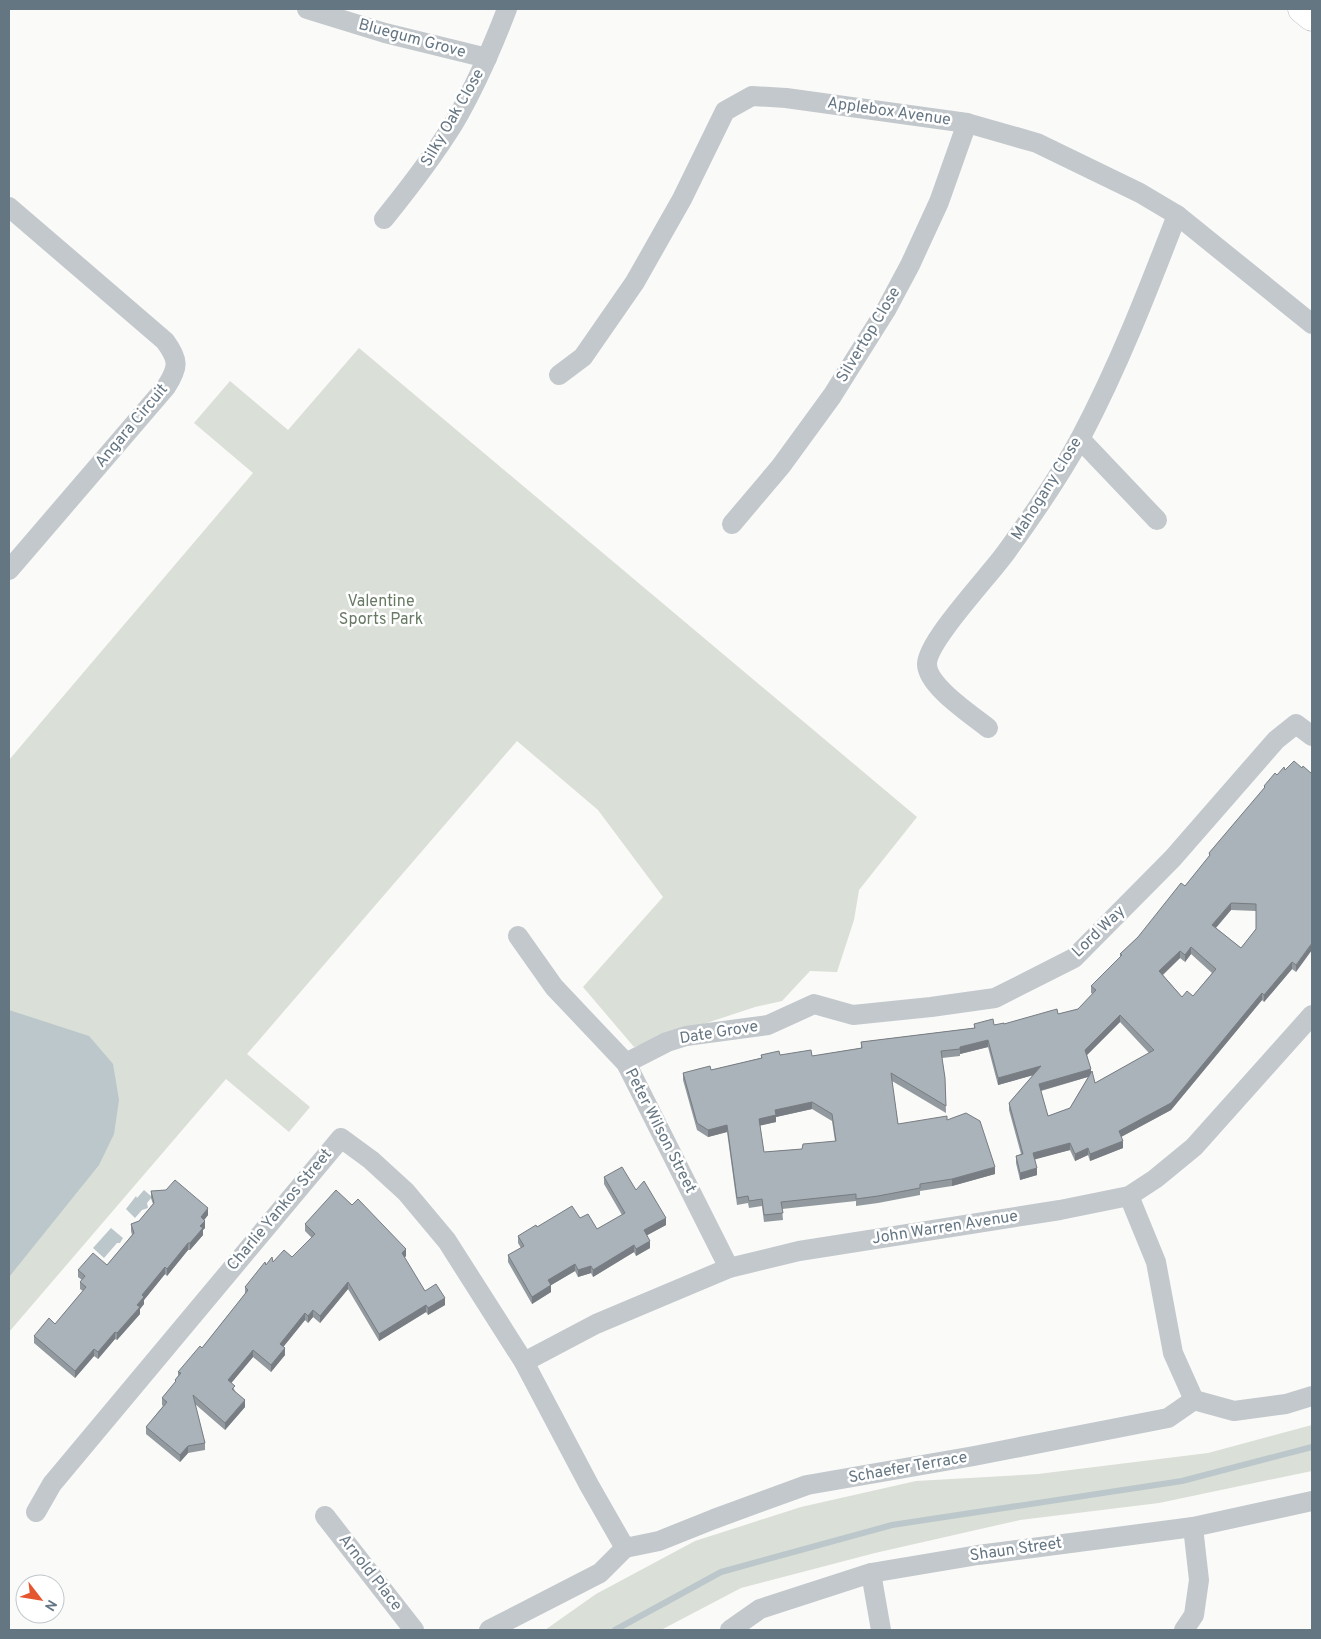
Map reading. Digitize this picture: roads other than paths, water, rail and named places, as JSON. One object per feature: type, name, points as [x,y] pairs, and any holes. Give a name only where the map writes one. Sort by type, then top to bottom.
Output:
[{"type":"street","name":"Bluegum Grove","points":[[307,9],[385,33],[487,58]]},
{"type":"street","name":"Silky Oak Close","points":[[384,219],[421,172],[454,122],[487,58],[507,9]]},
{"type":"street","points":[[1302,9],[1312,17]]},
{"type":"street","name":"Applebox Avenue","points":[[559,374],[583,357],[635,282],[682,199],[725,111],[752,96],[786,98],[967,123],[1037,143],[1140,193],[1177,215],[1312,324]]},
{"type":"street","name":"Silvertop Close","points":[[732,524],[781,466],[832,396],[886,310],[910,265],[939,202],[967,123]]},
{"type":"street","name":"Angara Circuit","points":[[9,207],[165,341],[177,363],[173,375],[166,386],[9,570]]},
{"type":"street","name":"Mahogany Close","points":[[988,728],[940,689],[931,677],[927,665],[930,652],[937,638],[997,565],[1030,519],[1080,439],[1129,338],[1177,215]]},
{"type":"street","points":[[1080,439],[1157,520]]},
{"type":"street","name":"Lord Way","points":[[814,1004],[853,1014],[931,1007],[995,998],[1074,958],[1173,858],[1276,740],[1296,724],[1312,736]]},
{"type":"street","name":"Peter Wilson Street","points":[[518,936],[554,987],[626,1063],[729,1268]]},
{"type":"street","name":"Date Grove","points":[[626,1063],[667,1042],[686,1036],[768,1025],[814,1004]]},
{"type":"street","name":"John Warren Avenue","points":[[524,1362],[596,1324],[729,1268],[799,1252],[1060,1210],[1129,1196],[1156,1178],[1194,1147],[1312,1015]]},
{"type":"street","name":"Charlie Yankos Street","points":[[36,1512],[52,1484],[341,1138],[371,1160],[406,1192],[447,1242],[524,1362],[589,1485],[625,1548]]},
{"type":"street","points":[[1129,1196],[1156,1262],[1173,1353],[1194,1400],[1234,1411],[1286,1404],[1312,1396]]},
{"type":"street","name":"Schaefer Terrace","points":[[625,1548],[659,1541],[808,1485],[974,1456],[1168,1418],[1194,1400]]},
{"type":"street","name":"Shaun Street","points":[[730,1630],[760,1609],[871,1573],[978,1555],[1193,1526],[1312,1501]]},
{"type":"street","name":"Arnold Place","points":[[325,1516],[414,1630]]},
{"type":"street","points":[[1184,1630],[1194,1615],[1199,1580],[1193,1526]]},
{"type":"street","points":[[489,1630],[600,1573],[625,1548]]},
{"type":"street","points":[[871,1573],[881,1630]]},
{"type":"waterway","points":[[615,1630],[721,1572],[892,1525],[1182,1481],[1312,1447]]},
{"type":"park label","name":"Valentine Sports Park","points":[[381,611]]}]
